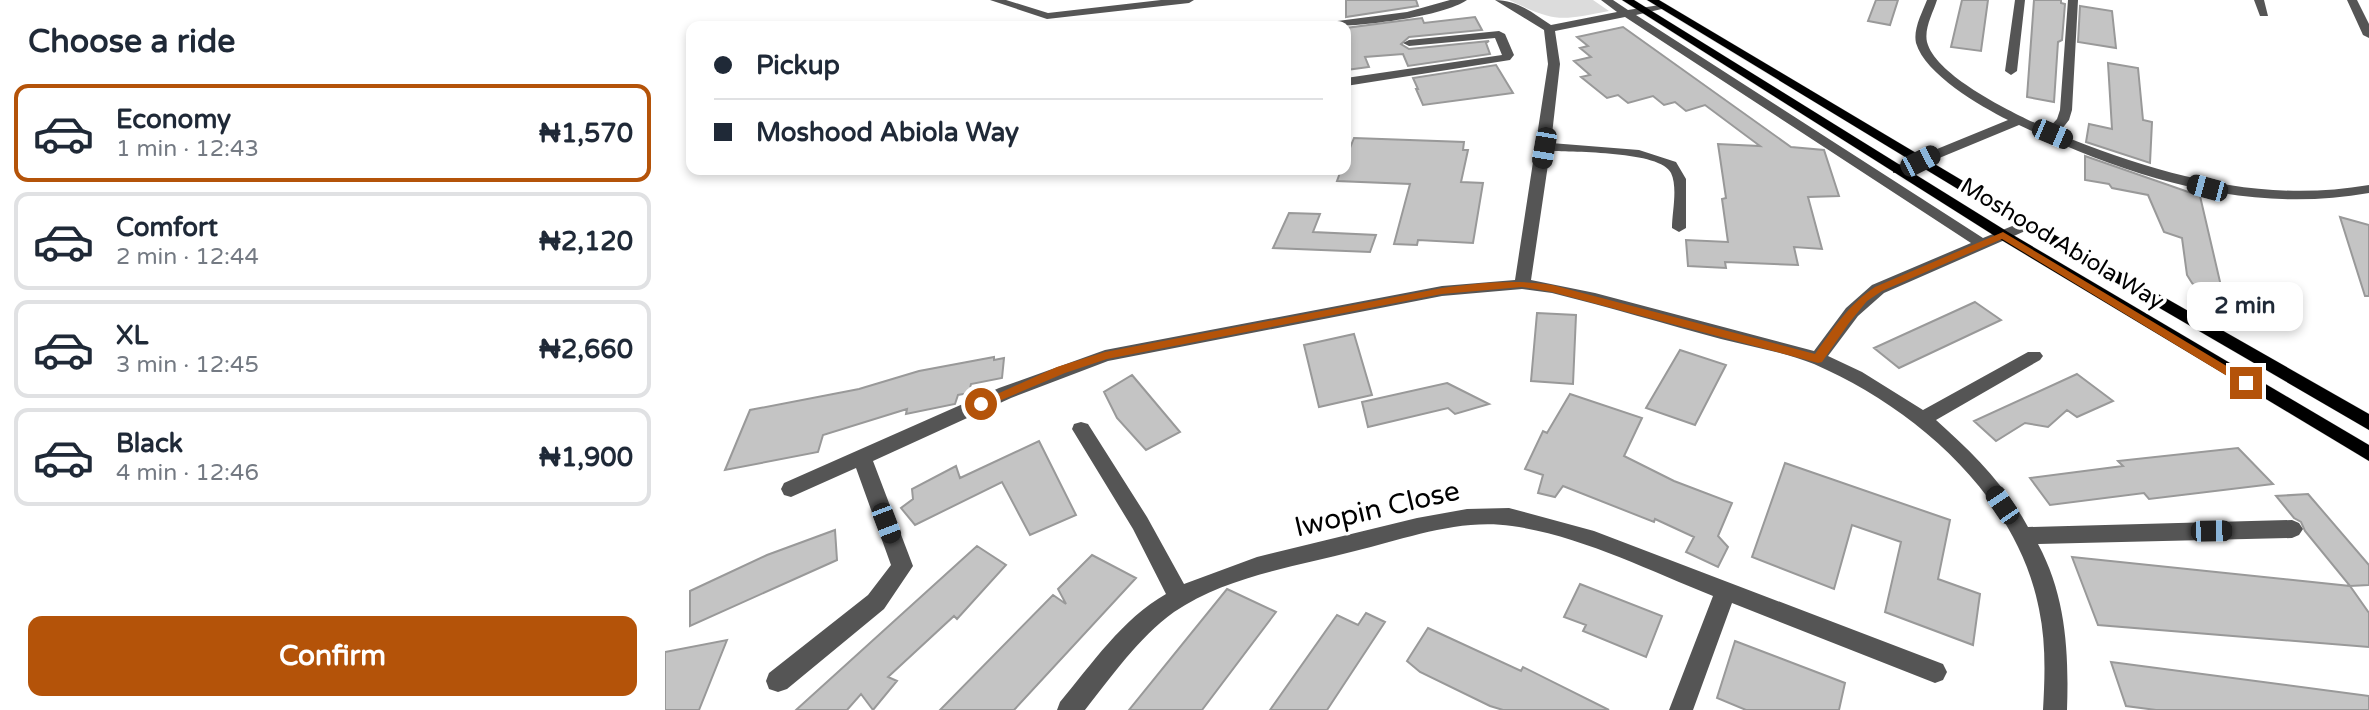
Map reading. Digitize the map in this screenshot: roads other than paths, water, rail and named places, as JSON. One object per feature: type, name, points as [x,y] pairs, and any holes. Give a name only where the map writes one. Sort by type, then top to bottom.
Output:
[{"type":"main road","name":"Moshood Abiola Way","points":[[1627,7],[1653,6],[2369,423]]},
{"type":"main road","name":"Moshood Abiola Way","points":[[1653,6],[1898,170],[2369,454]]},
{"type":"street","points":[[995,0],[1046,21],[1189,0]]},
{"type":"street","points":[[1351,22],[1432,11],[1462,0]]},
{"type":"street","points":[[1500,0],[1527,13],[1549,29],[1554,64],[1544,148],[1522,284]]},
{"type":"street","points":[[1606,0],[1627,7],[1982,244]]},
{"type":"street","points":[[1932,0],[1921,36],[1923,46],[1930,57],[1955,82],[2019,120],[2114,161],[2207,188],[2259,195],[2304,196],[2347,194],[2369,189]]},
{"type":"street","points":[[2011,71],[2020,0]]},
{"type":"street","points":[[2052,134],[2063,120],[2066,110],[2073,0]]},
{"type":"street","points":[[2259,0],[2264,14]]},
{"type":"street","points":[[2350,0],[2369,4]]},
{"type":"street","points":[[2350,0],[2369,35]]},
{"type":"street","points":[[1549,29],[1627,7]]},
{"type":"street","points":[[1351,81],[1506,58],[1508,55],[1499,34],[1409,43]]},
{"type":"street","points":[[1898,170],[2019,120]]},
{"type":"street","points":[[1544,148],[1652,155],[1672,165],[1678,172],[1679,228]]},
{"type":"street","points":[[1818,359],[1864,299],[1908,274],[2027,225]]},
{"type":"street","points":[[791,489],[1005,393],[1105,355],[1442,291],[1522,284],[1584,296],[1818,359],[1895,400],[1923,419],[1956,449],[1992,489],[2024,536],[2047,595],[2058,661],[2055,710]]},
{"type":"street","points":[[1923,419],[2034,356]]},
{"type":"street","points":[[1081,429],[1140,523],[1179,597]]},
{"type":"street","points":[[778,681],[876,602],[902,566],[862,457]]},
{"type":"street","name":"Iwopin Close","points":[[1069,710],[1138,629],[1179,597],[1199,586],[1237,572],[1441,521],[1485,515],[1529,521],[1587,537],[1935,672]]},
{"type":"street","points":[[2024,536],[2292,529]]},
{"type":"street","points":[[1681,710],[1724,592]]}]
